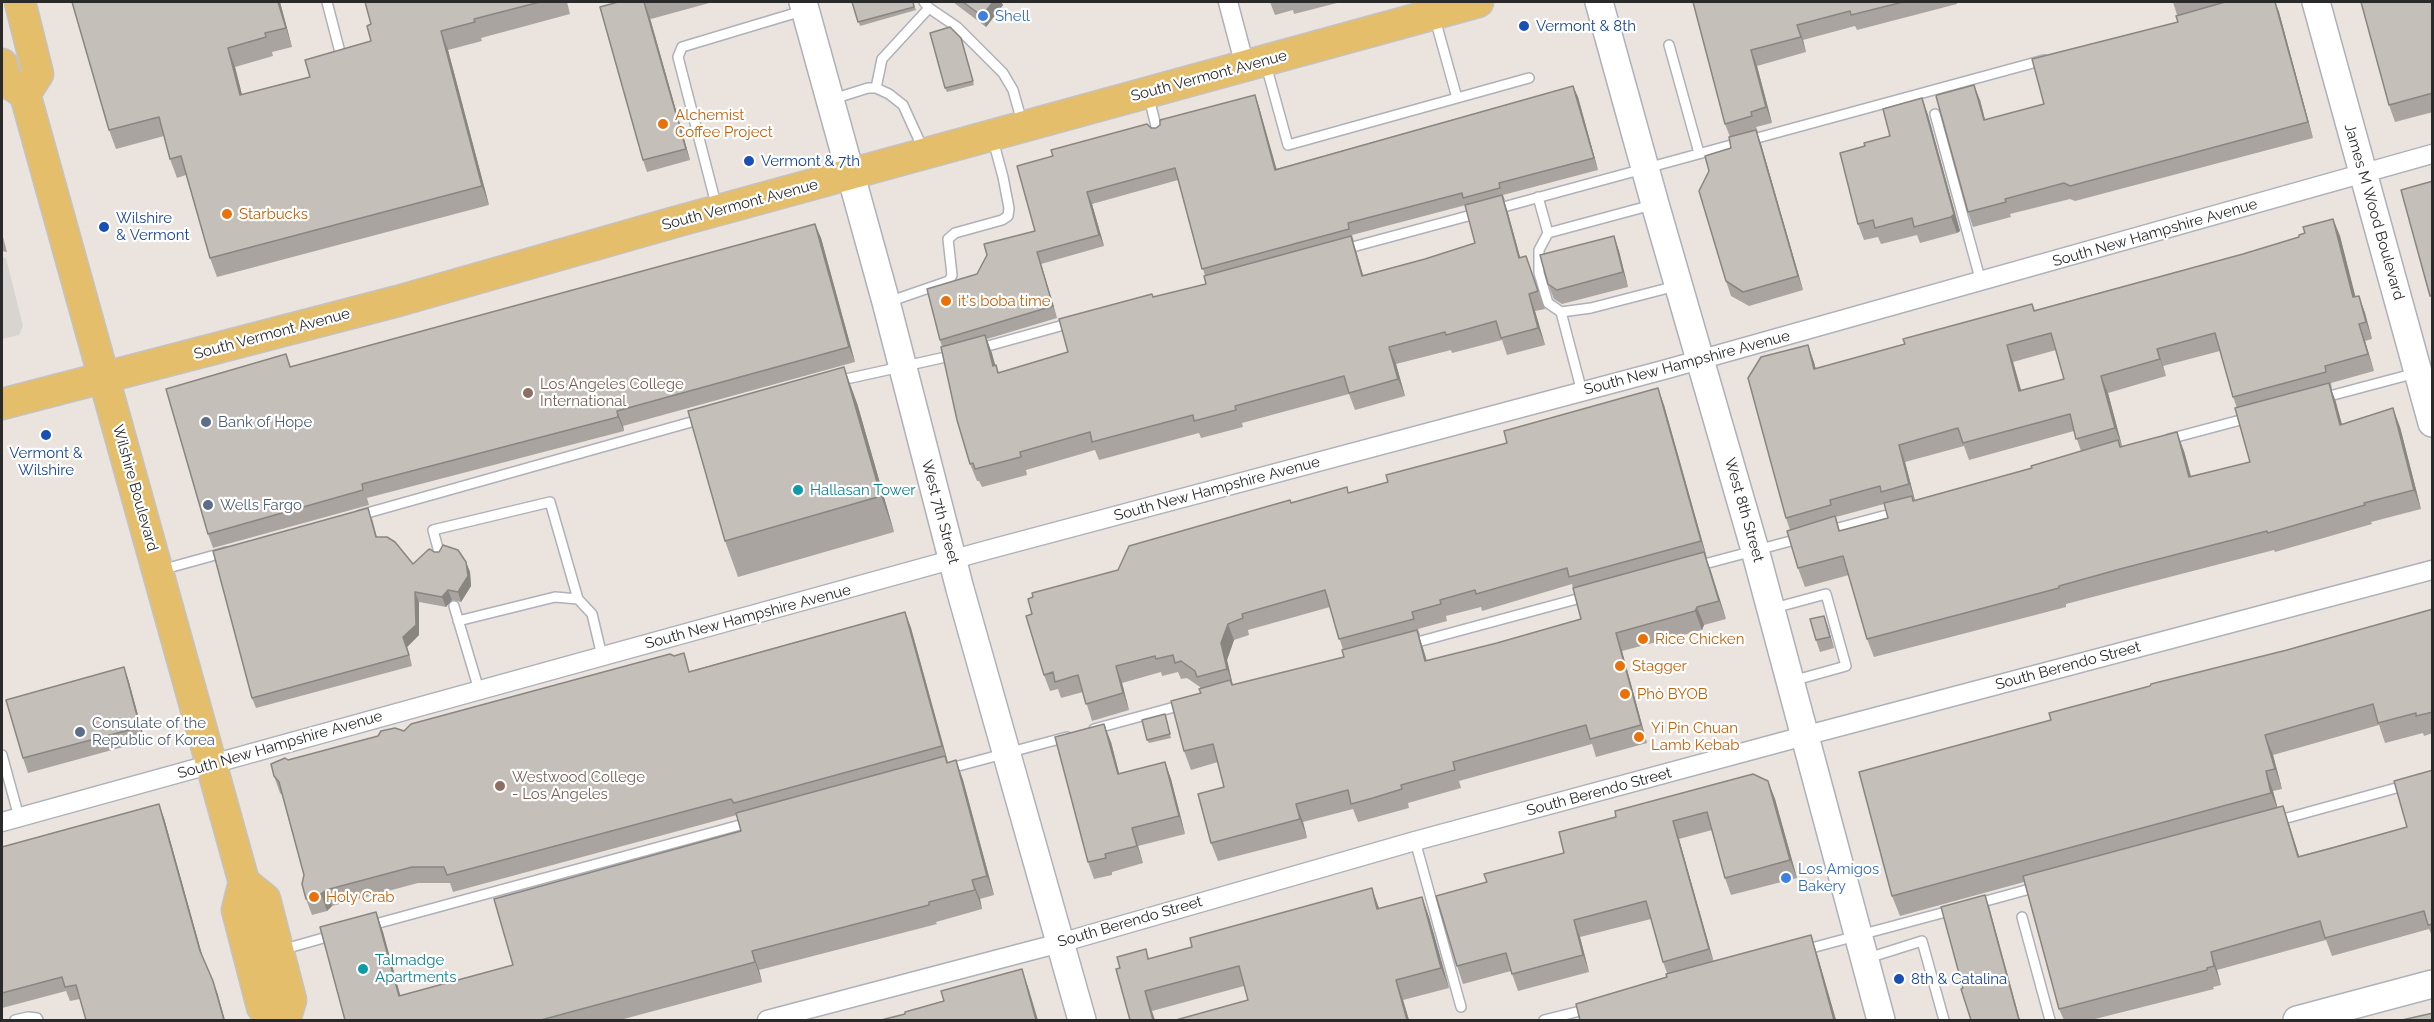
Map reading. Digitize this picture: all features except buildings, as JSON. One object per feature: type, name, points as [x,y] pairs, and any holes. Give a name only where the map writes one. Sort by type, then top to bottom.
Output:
[{"type":"main road","points":[[2,64],[6,81],[25,94],[38,74],[20,2]]},
{"type":"main road","name":"South Vermont Avenue","points":[[2,404],[398,301],[718,210],[1478,2]]},
{"type":"main road","name":"Wilshire Boulevard","points":[[25,94],[244,882],[237,909],[262,1007],[278,1020]]},
{"type":"main road","points":[[244,882],[265,899],[291,1000],[285,1020]]},
{"type":"street","points":[[1228,2],[1255,63]]},
{"type":"street","name":"West 8th Street","points":[[1599,2],[1755,550],[1881,1020]]},
{"type":"street","name":"James M Wood Boulevard","points":[[2316,2],[2433,423]]},
{"type":"street","name":"West 7th Street","points":[[805,6],[886,302],[953,560],[1082,1020]]},
{"type":"street","name":"South New Hampshire Avenue","points":[[10,820],[953,560],[1702,360],[2433,154]]},
{"type":"street","name":"South Berendo Street","points":[[767,1020],[799,1016],[1415,842],[1804,736],[2433,570]]},
{"type":"street","points":[[2297,1020],[2433,984]]},
{"type":"lane","points":[[327,2],[343,64]]},
{"type":"lane","points":[[876,88],[882,59],[927,5],[957,27],[1003,73],[1013,90],[1023,127]]},
{"type":"lane","points":[[718,210],[678,57],[682,46],[805,6]]},
{"type":"lane","points":[[1434,14],[1457,98]]},
{"type":"lane","points":[[1669,45],[1699,153]]},
{"type":"lane","points":[[1331,253],[2055,57]]},
{"type":"lane","points":[[1255,63],[1288,145],[1529,78]]},
{"type":"lane","points":[[830,99],[876,88],[889,94],[903,105],[925,153]]},
{"type":"lane","points":[[1148,92],[1158,134]]},
{"type":"lane","points":[[1935,114],[1981,282]]},
{"type":"lane","points":[[886,302],[949,281],[952,274],[948,239],[955,233],[1002,220],[1008,216],[1009,208],[1003,177],[992,135]]},
{"type":"lane","points":[[1538,197],[1548,233],[1539,250],[1539,273],[1548,303],[1561,312],[1582,392]]},
{"type":"lane","points":[[1548,233],[1655,204]]},
{"type":"lane","points":[[1561,312],[1591,308],[1680,285]]},
{"type":"lane","points":[[832,383],[867,373],[939,360],[1077,322]]},
{"type":"lane","points":[[2310,401],[2419,372]]},
{"type":"lane","points":[[2162,441],[2253,416]]},
{"type":"lane","points":[[354,516],[707,418]]},
{"type":"lane","points":[[440,556],[433,530],[550,502],[578,599],[592,614],[602,656]]},
{"type":"lane","points":[[1819,533],[1910,509]]},
{"type":"lane","points":[[1687,569],[1807,536]]},
{"type":"lane","points":[[159,571],[240,548]]},
{"type":"lane","points":[[1401,646],[1595,594]]},
{"type":"lane","points":[[1771,609],[1826,594],[1846,666],[1790,681]]},
{"type":"lane","points":[[458,621],[555,597],[578,599]]},
{"type":"lane","points":[[454,606],[478,690]]},
{"type":"lane","points":[[937,772],[1195,702]]},
{"type":"lane","points":[[2,755],[10,820]]},
{"type":"lane","points":[[2271,822],[2421,781]]},
{"type":"lane","points":[[354,930],[765,818]]},
{"type":"lane","points":[[1415,842],[1461,1007]]},
{"type":"lane","points":[[1971,905],[2051,883]]},
{"type":"lane","points":[[1861,947],[1959,908]]},
{"type":"lane","points":[[2022,917],[2050,1020]]},
{"type":"lane","points":[[278,950],[342,933]]},
{"type":"lane","points":[[1797,952],[1922,941],[1944,1020]]},
{"type":"lane","points":[[1544,1020],[1602,1005]]},
{"type":"lane","points":[[15,1020],[28,1017],[38,1020]]},
{"type":"shaded area","points":[[2,257],[6,258],[23,326],[19,335],[2,339]]},
{"type":"place","name":"Shell","points":[[983,16]]},
{"type":"place","name":"Vermont & 8th","points":[[1524,26]]},
{"type":"place","name":"Alchemist Coffee Project","points":[[663,124]]},
{"type":"place","name":"Vermont & 7th","points":[[749,161]]},
{"type":"place","name":"Starbucks","points":[[227,214]]},
{"type":"place","name":"Wilshire & Vermont","points":[[104,227]]},
{"type":"place","name":"it's boba time","points":[[946,301]]},
{"type":"place","name":"Los Angeles College International","points":[[528,393]]},
{"type":"place","name":"Bank of Hope","points":[[206,422]]},
{"type":"place","name":"Vermont & Wilshire","points":[[46,435]]},
{"type":"place","name":"Hallasan Tower","points":[[798,490]]},
{"type":"place","name":"Wells Fargo","points":[[208,505]]},
{"type":"place","name":"Rice Chicken","points":[[1643,639]]},
{"type":"place","name":"Stagger","points":[[1620,666]]},
{"type":"place","name":"Phò BYOB","points":[[1625,694]]},
{"type":"place","name":"Consulate of the Republic of Korea","points":[[80,732]]},
{"type":"place","name":"Yi Pin Chuan Lamb Kebab","points":[[1639,737]]},
{"type":"place","name":"Westwood College - Los Angeles","points":[[500,786]]},
{"type":"place","name":"Los Amigos Bakery","points":[[1786,878]]},
{"type":"place","name":"Holy Crab","points":[[314,897]]},
{"type":"place","name":"Talmadge Apartments","points":[[363,969]]},
{"type":"place","name":"8th & Catalina","points":[[1899,979]]}]
